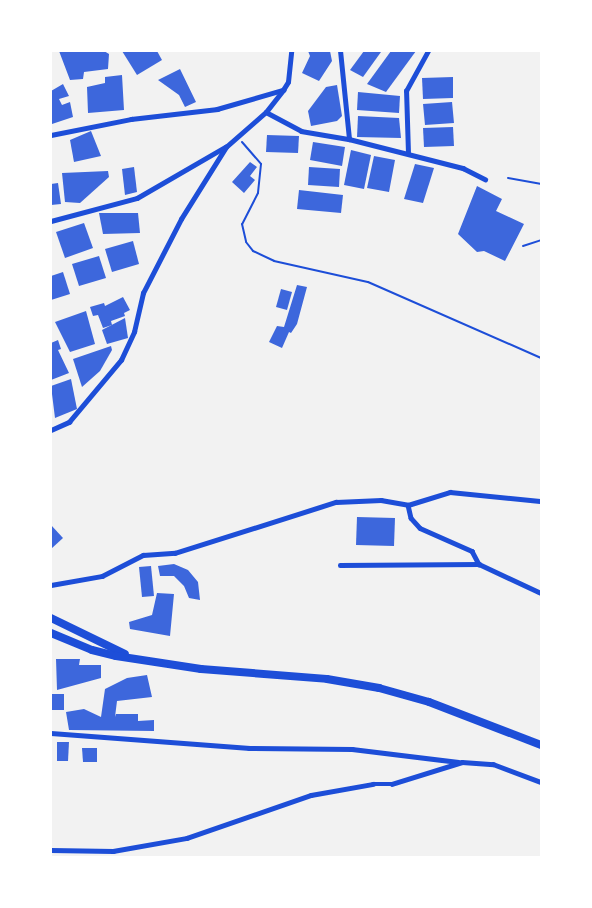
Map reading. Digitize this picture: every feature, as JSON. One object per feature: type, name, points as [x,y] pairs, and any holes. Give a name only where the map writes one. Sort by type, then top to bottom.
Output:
[{"type":"main road","points":[[51,618],[138,658]]},
{"type":"main road","points":[[51,633],[92,650],[191,668],[327,679],[379,688],[429,702],[541,746]]},
{"type":"street","points":[[51,221],[137,198],[226,147],[266,112],[283,90],[288,82],[291,51]]},
{"type":"street","points":[[340,51],[349,139]]},
{"type":"street","points":[[408,153],[406,91],[428,51]]},
{"type":"street","points":[[51,135],[131,119],[216,109],[283,90]]},
{"type":"street","points":[[266,112],[301,131],[408,153],[463,168],[485,179]]},
{"type":"street","points":[[51,430],[69,422],[121,360],[134,332],[143,293],[181,219],[226,147]]},
{"type":"street","points":[[51,585],[102,576],[142,555],[175,553],[336,502],[381,500],[408,505],[450,492],[540,501]]},
{"type":"street","points":[[408,505],[411,518],[420,528],[472,551],[479,565]]},
{"type":"street","points":[[340,565],[479,565],[541,593]]},
{"type":"street","points":[[51,733],[249,748],[352,749],[493,764],[541,782]]},
{"type":"street","points":[[51,850],[113,851],[187,838],[312,795],[373,784],[392,784],[463,762]]},
{"type":"path","points":[[236,138],[249,146],[261,164],[258,193],[242,224],[246,242],[253,251],[274,261],[368,282],[541,358]]},
{"type":"path","points":[[508,178],[541,184]]},
{"type":"path","points":[[523,246],[541,240]]},
{"type":"building","points":[[59,51],[104,51],[109,54],[108,69],[84,72],[83,79],[70,80]]},
{"type":"building","points":[[122,51],[157,51],[162,60],[137,75]]},
{"type":"building","points":[[308,51],[330,51],[332,61],[319,81],[302,73],[310,56]]},
{"type":"building","points":[[364,51],[381,52],[363,77],[350,70]]},
{"type":"building","points":[[391,51],[416,51],[386,92],[367,84]]},
{"type":"building","points":[[180,69],[196,102],[185,107],[179,95],[158,80]]},
{"type":"building","points":[[122,75],[124,110],[88,113],[87,87],[105,83],[105,77]]},
{"type":"building","points":[[453,77],[453,98],[423,99],[422,78]]},
{"type":"building","points":[[63,84],[69,96],[59,99],[62,105],[70,102],[73,117],[52,124],[51,91]]},
{"type":"building","points":[[337,85],[342,116],[337,121],[311,126],[308,111],[326,87]]},
{"type":"building","points":[[358,92],[400,96],[399,113],[357,110]]},
{"type":"building","points":[[452,102],[454,123],[425,125],[423,104]]},
{"type":"building","points":[[358,116],[399,118],[401,138],[357,137]]},
{"type":"building","points":[[453,127],[454,146],[424,147],[423,128]]},
{"type":"building","points":[[91,131],[101,156],[74,162],[70,140]]},
{"type":"building","points":[[267,135],[299,136],[298,153],[266,152]]},
{"type":"building","points":[[313,142],[345,147],[342,166],[310,160]]},
{"type":"building","points":[[351,150],[371,155],[364,189],[344,185]]},
{"type":"building","points":[[374,156],[395,160],[389,192],[367,188]]},
{"type":"building","points":[[250,162],[257,167],[250,176],[255,180],[244,193],[232,182]]},
{"type":"building","points":[[415,164],[434,168],[423,203],[404,199]]},
{"type":"building","points":[[134,167],[137,192],[125,195],[122,169]]},
{"type":"building","points":[[309,167],[340,169],[339,187],[308,185]]},
{"type":"building","points":[[108,171],[109,177],[80,203],[65,202],[62,173]]},
{"type":"building","points":[[58,183],[61,204],[51,205],[51,184]]},
{"type":"building","points":[[477,186],[502,199],[496,211],[524,224],[505,261],[484,251],[477,252],[458,234]]},
{"type":"building","points":[[299,190],[343,195],[341,213],[297,209]]},
{"type":"building","points":[[99,213],[138,213],[140,233],[103,234]]},
{"type":"building","points":[[84,223],[93,248],[65,258],[56,232]]},
{"type":"building","points":[[133,241],[139,264],[112,272],[105,249]]},
{"type":"building","points":[[99,256],[106,278],[79,286],[72,264]]},
{"type":"building","points":[[63,272],[70,294],[51,300],[51,276]]},
{"type":"building","points":[[297,285],[307,287],[297,324],[291,333],[289,332],[282,348],[269,342],[277,326],[284,327]]},
{"type":"building","points":[[281,289],[292,292],[287,310],[276,307]]},
{"type":"building","points":[[123,297],[130,310],[124,313],[125,316],[111,321],[112,325],[103,328],[98,315],[93,316],[90,307],[104,303],[105,306]]},
{"type":"building","points":[[86,311],[95,344],[70,352],[55,322]]},
{"type":"building","points":[[125,318],[128,338],[107,344],[102,330]]},
{"type":"building","points":[[58,340],[61,349],[58,350],[69,373],[51,380],[51,343]]},
{"type":"building","points":[[111,346],[112,350],[100,371],[82,387],[73,359]]},
{"type":"building","points":[[71,379],[77,409],[55,418],[51,386]]},
{"type":"building","points":[[357,517],[395,518],[394,546],[356,545]]},
{"type":"building","points":[[51,525],[63,538],[51,549]]},
{"type":"building","points":[[174,564],[188,570],[198,582],[200,600],[189,598],[184,586],[174,576],[160,576],[158,566]]},
{"type":"building","points":[[151,566],[154,596],[142,597],[139,567]]},
{"type":"building","points":[[157,593],[174,594],[170,636],[130,629],[129,622],[152,615]]},
{"type":"building","points":[[56,659],[80,659],[79,665],[101,665],[101,678],[57,690]]},
{"type":"building","points":[[147,675],[152,697],[117,701],[115,717],[116,714],[138,714],[138,721],[154,720],[154,731],[69,730],[66,712],[84,709],[101,717],[105,689],[127,678]]},
{"type":"building","points":[[51,694],[64,694],[64,710],[51,710]]},
{"type":"building","points":[[57,742],[69,742],[68,761],[57,761]]},
{"type":"building","points":[[82,748],[97,748],[97,762],[83,762]]}]
